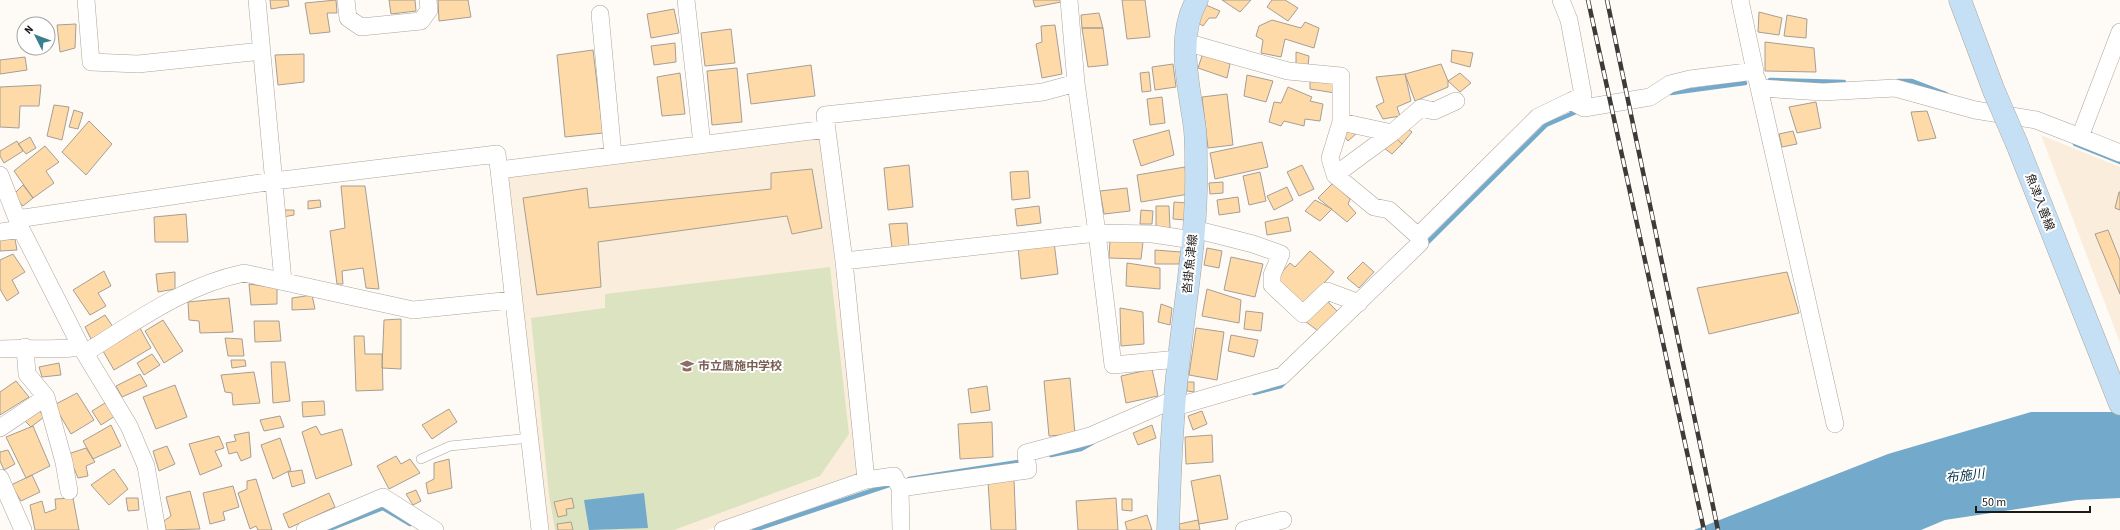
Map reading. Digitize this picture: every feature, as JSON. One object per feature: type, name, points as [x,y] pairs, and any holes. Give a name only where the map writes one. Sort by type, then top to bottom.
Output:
[{"type":"main road","name":"沓掛魚津線","points":[[1168,530],[1175,403],[1197,185],[1195,131],[1185,46],[1191,10],[1197,0]]},
{"type":"main road","name":"魚津入善線","points":[[1960,0],[1994,90],[2118,395]]},
{"type":"street","points":[[86,0],[91,62],[138,64],[262,51]]},
{"type":"street","points":[[257,0],[283,281]]},
{"type":"street","points":[[346,0],[348,18],[361,27],[421,21],[429,10],[428,0]]},
{"type":"street","points":[[686,0],[702,144]]},
{"type":"street","points":[[1069,0],[1076,82],[1097,233],[1113,365],[1179,358]]},
{"type":"street","points":[[1418,236],[1538,117],[1583,95],[1569,20],[1561,0]]},
{"type":"street","points":[[1740,0],[1835,424]]},
{"type":"street","points":[[600,14],[613,155]]},
{"type":"street","points":[[2080,137],[2120,32]]},
{"type":"street","points":[[900,488],[1028,470],[1026,453],[1090,436],[1175,403],[1282,376],[1359,303],[1420,242],[1418,236],[1389,210],[1374,207],[1335,176],[1330,158],[1340,122],[1342,76],[1288,71],[1196,45],[1185,46]]},
{"type":"street","points":[[1571,101],[1584,108],[1650,97],[1670,84],[1690,79],[1755,71]]},
{"type":"street","points":[[866,480],[844,261],[825,115],[1043,92],[1076,82]]},
{"type":"street","points":[[1760,88],[1822,92],[1895,88],[1975,110],[2036,120],[2120,153]]},
{"type":"street","points":[[1335,176],[1392,133],[1421,108],[1434,111],[1456,101]]},
{"type":"street","points":[[1340,122],[1392,133]]},
{"type":"street","points":[[499,170],[827,128]]},
{"type":"street","points":[[0,232],[19,224],[274,181],[497,154],[512,300],[540,530]]},
{"type":"street","points":[[0,175],[19,224],[83,350],[130,426],[146,466],[157,530]]},
{"type":"street","points":[[844,261],[1097,233],[1193,235],[1253,244],[1281,254],[1272,275],[1272,286],[1303,314],[1327,291],[1359,303]]},
{"type":"street","points":[[0,349],[25,352],[69,349],[83,350],[162,305],[227,277],[244,274],[283,281],[413,310],[512,300]]},
{"type":"street","points":[[0,360],[25,352]]},
{"type":"street","points":[[25,352],[27,374],[46,398],[64,462],[69,491]]},
{"type":"street","points":[[0,428],[46,398]]},
{"type":"street","points":[[723,530],[866,480],[894,476],[900,488],[901,530]]},
{"type":"street","points":[[0,478],[23,530]]},
{"type":"street","points":[[305,530],[383,497],[435,530]]},
{"type":"street","points":[[1244,530],[1283,520]]},
{"type":"lane","points":[[421,459],[450,446],[530,438]]},
{"type":"shaded area","name":"市立鷹施中学校","points":[[823,134],[834,257],[860,476],[707,530],[547,530],[504,177]]},
{"type":"shaded area","points":[[2041,135],[2120,167],[2120,343]]},
{"type":"green space","points":[[830,267],[849,434],[820,476],[674,530],[555,530],[549,495],[531,318],[605,308],[605,294]]},
{"type":"water","name":"布施川","points":[[2031,412],[2120,412],[2120,498],[2077,500],[1945,520],[1921,530],[1694,530],[1888,454]]},
{"type":"water","points":[[644,493],[648,528],[589,530],[584,500]]},
{"type":"building","points":[[270,0],[288,0],[289,6],[271,9]]},
{"type":"building","points":[[336,0],[337,13],[327,13],[330,32],[310,34],[305,3]]},
{"type":"building","points":[[389,0],[415,0],[416,11],[391,14]]},
{"type":"building","points":[[438,0],[468,0],[471,17],[439,21]]},
{"type":"building","points":[[1033,0],[1060,0],[1061,2],[1035,7]]},
{"type":"building","points":[[1122,0],[1145,0],[1150,37],[1127,39]]},
{"type":"building","points":[[1222,0],[1251,0],[1240,12]]},
{"type":"building","points":[[1272,0],[1285,0],[1298,8],[1288,21],[1267,7]]},
{"type":"building","points":[[1206,5],[1220,11],[1216,18],[1209,18],[1203,26],[1197,22]]},
{"type":"building","points":[[674,9],[679,33],[651,38],[647,14]]},
{"type":"building","points":[[1759,12],[1782,18],[1779,35],[1758,32]]},
{"type":"building","points":[[1099,13],[1103,28],[1082,28],[1081,15]]},
{"type":"building","points":[[1787,15],[1807,19],[1806,38],[1784,36]]},
{"type":"building","points":[[1272,20],[1301,28],[1305,22],[1319,28],[1314,48],[1285,39],[1281,57],[1261,53],[1263,40],[1256,36],[1259,26]]},
{"type":"building","points":[[76,24],[75,48],[60,52],[57,25]]},
{"type":"building","points":[[1055,25],[1062,74],[1042,78],[1036,44],[1042,42],[1041,26]]},
{"type":"building","points":[[1082,28],[1103,28],[1108,65],[1088,67]]},
{"type":"building","points":[[731,29],[735,63],[705,66],[701,33]]},
{"type":"building","points":[[1765,42],[1814,48],[1816,72],[1765,71]]},
{"type":"building","points":[[675,43],[676,62],[654,65],[651,46]]},
{"type":"building","points":[[593,50],[603,133],[565,137],[557,55]]},
{"type":"building","points":[[1452,50],[1473,53],[1470,67],[1451,62]]},
{"type":"building","points":[[1296,52],[1309,56],[1308,66],[1296,65]]},
{"type":"building","points":[[1203,53],[1230,64],[1227,78],[1198,68]]},
{"type":"building","points":[[304,54],[304,82],[278,85],[275,55]]},
{"type":"building","points":[[25,57],[27,70],[0,74],[0,60]]},
{"type":"building","points":[[1173,64],[1176,87],[1155,90],[1152,67]]},
{"type":"building","points":[[1441,64],[1448,81],[1448,87],[1415,101],[1405,74]]},
{"type":"building","points":[[811,65],[815,96],[751,104],[747,74]]},
{"type":"building","points":[[737,68],[742,122],[712,125],[707,71]]},
{"type":"building","points":[[1149,72],[1151,91],[1142,92],[1140,73]]},
{"type":"building","points":[[680,73],[685,114],[662,116],[657,77]]},
{"type":"building","points":[[1460,73],[1471,83],[1460,92],[1448,81]]},
{"type":"building","points":[[1405,74],[1411,101],[1397,107],[1400,116],[1383,119],[1376,106],[1384,102],[1376,77]]},
{"type":"building","points":[[1247,75],[1273,81],[1266,102],[1244,96]]},
{"type":"building","points":[[1310,80],[1337,82],[1335,93],[1310,89]]},
{"type":"building","points":[[41,85],[39,106],[20,106],[19,128],[0,127],[0,87]]},
{"type":"building","points":[[1288,87],[1312,97],[1310,101],[1323,104],[1320,121],[1305,119],[1304,126],[1284,121],[1281,126],[1269,122],[1274,102],[1281,103]]},
{"type":"building","points":[[1227,94],[1233,145],[1208,148],[1202,97]]},
{"type":"building","points":[[1162,97],[1165,123],[1150,125],[1147,99]]},
{"type":"building","points":[[1816,102],[1821,128],[1797,133],[1789,107]]},
{"type":"building","points":[[54,105],[69,107],[62,140],[47,136]]},
{"type":"building","points":[[74,110],[83,113],[78,129],[69,127]]},
{"type":"building","points":[[1927,111],[1936,138],[1918,141],[1911,112]]},
{"type":"building","points":[[89,121],[112,144],[86,175],[62,152]]},
{"type":"building","points":[[1407,128],[1412,132],[1402,144],[1395,137]]},
{"type":"building","points":[[1351,129],[1357,133],[1348,141],[1343,135]]},
{"type":"building","points":[[1169,130],[1174,155],[1141,166],[1133,140]]},
{"type":"building","points":[[1793,131],[1797,144],[1782,147],[1779,134]]},
{"type":"building","points":[[30,137],[36,148],[26,154],[18,144]]},
{"type":"building","points":[[1395,137],[1402,144],[1392,154],[1384,148]]},
{"type":"building","points":[[17,141],[23,151],[4,163],[0,156],[0,151]]},
{"type":"building","points":[[1262,142],[1268,167],[1215,179],[1210,153]]},
{"type":"building","points":[[45,146],[59,162],[46,171],[54,183],[33,198],[14,171]]},
{"type":"building","points":[[909,165],[913,207],[888,210],[884,168]]},
{"type":"building","points":[[1302,165],[1314,189],[1299,196],[1287,172]]},
{"type":"building","points":[[1185,167],[1189,194],[1141,202],[1137,175]]},
{"type":"building","points":[[812,169],[822,228],[792,234],[787,216],[598,242],[601,287],[537,295],[523,198],[587,188],[589,208],[771,189],[771,173]]},
{"type":"building","points":[[1028,171],[1030,198],[1012,200],[1010,172]]},
{"type":"building","points":[[1260,172],[1266,201],[1249,205],[1243,176]]},
{"type":"building","points":[[1223,182],[1223,193],[1210,194],[1209,183]]},
{"type":"building","points":[[1333,183],[1350,199],[1348,204],[1356,213],[1347,222],[1318,198]]},
{"type":"building","points":[[23,185],[33,198],[23,206],[13,195]]},
{"type":"building","points":[[341,186],[365,186],[379,289],[366,288],[363,268],[342,271],[343,284],[337,284],[330,231],[345,228]]},
{"type":"building","points":[[1287,187],[1293,200],[1274,210],[1267,196]]},
{"type":"building","points":[[1127,188],[1130,211],[1104,214],[1100,191]]},
{"type":"building","points":[[2120,192],[2120,210],[2115,208]]},
{"type":"building","points":[[1238,197],[1240,212],[1219,215],[1217,200]]},
{"type":"building","points":[[320,200],[321,207],[308,209],[308,201]]},
{"type":"building","points":[[1315,200],[1332,209],[1320,221],[1305,211]]},
{"type":"building","points":[[1174,202],[1187,203],[1186,220],[1173,219]]},
{"type":"building","points":[[1039,206],[1041,223],[1017,226],[1015,209]]},
{"type":"building","points":[[1156,206],[1169,206],[1170,228],[1156,228]]},
{"type":"building","points":[[282,210],[294,210],[294,215],[283,217]]},
{"type":"building","points":[[1141,210],[1153,211],[1152,224],[1140,224]]},
{"type":"building","points":[[186,214],[188,242],[155,242],[154,217]]},
{"type":"building","points":[[1288,217],[1291,231],[1267,235],[1265,222]]},
{"type":"building","points":[[907,223],[909,246],[892,248],[889,224]]},
{"type":"building","points":[[2108,230],[2120,260],[2120,294],[2095,234]]},
{"type":"building","points":[[15,239],[17,250],[0,251],[0,240]]},
{"type":"building","points":[[1110,240],[1143,242],[1141,259],[1109,258]]},
{"type":"building","points":[[1054,242],[1058,274],[1021,279],[1018,246]]},
{"type":"building","points":[[1207,248],[1222,251],[1219,268],[1204,265]]},
{"type":"building","points":[[1155,250],[1181,252],[1179,264],[1155,264]]},
{"type":"building","points":[[1310,251],[1334,272],[1304,305],[1275,280],[1290,263],[1295,267]]},
{"type":"building","points":[[13,254],[25,272],[12,280],[19,293],[7,301],[0,289],[0,260]]},
{"type":"building","points":[[1231,257],[1263,264],[1255,297],[1224,290]]},
{"type":"building","points":[[1363,262],[1374,272],[1359,288],[1347,278]]},
{"type":"building","points":[[1127,263],[1160,268],[1160,289],[1126,286]]},
{"type":"building","points":[[104,271],[111,286],[98,293],[106,306],[90,315],[73,290]]},
{"type":"building","points":[[175,272],[175,289],[158,292],[156,274]]},
{"type":"building","points":[[1787,272],[1799,313],[1709,334],[1697,288]]},
{"type":"building","points":[[249,284],[277,288],[277,304],[251,305]]},
{"type":"building","points":[[1207,289],[1241,300],[1239,323],[1202,316]]},
{"type":"building","points":[[312,295],[315,309],[292,310],[292,298]]},
{"type":"building","points":[[229,298],[233,332],[200,333],[199,321],[189,320],[188,302]]},
{"type":"building","points":[[1325,299],[1338,312],[1318,331],[1305,321]]},
{"type":"building","points":[[1161,304],[1172,308],[1170,325],[1158,322]]},
{"type":"building","points":[[1120,308],[1143,312],[1144,344],[1121,346]]},
{"type":"building","points":[[1246,311],[1263,313],[1261,331],[1244,329]]},
{"type":"building","points":[[105,315],[113,327],[91,339],[85,327]]},
{"type":"building","points":[[401,319],[401,369],[382,368],[384,320]]},
{"type":"building","points":[[163,320],[183,351],[164,363],[145,331]]},
{"type":"building","points":[[254,321],[279,321],[281,341],[255,342]]},
{"type":"building","points":[[140,328],[151,348],[114,370],[103,351]]},
{"type":"building","points":[[1196,328],[1224,332],[1217,380],[1189,375]]},
{"type":"building","points":[[1231,335],[1258,340],[1254,357],[1228,351]]},
{"type":"building","points":[[354,336],[364,336],[365,354],[382,354],[383,390],[356,391]]},
{"type":"building","points":[[225,338],[242,339],[244,356],[228,356]]},
{"type":"building","points":[[152,354],[160,365],[144,375],[137,363]]},
{"type":"building","points":[[231,360],[245,360],[246,366],[232,368]]},
{"type":"building","points":[[271,362],[285,362],[290,401],[273,403]]},
{"type":"building","points":[[59,363],[61,375],[42,377],[39,367]]},
{"type":"building","points":[[1152,369],[1158,396],[1126,403],[1121,376]]},
{"type":"building","points":[[254,372],[260,403],[233,405],[232,393],[225,392],[221,375]]},
{"type":"building","points":[[140,374],[147,386],[122,397],[116,386]]},
{"type":"building","points":[[1070,378],[1075,434],[1049,436],[1044,381]]},
{"type":"building","points":[[16,381],[29,397],[0,415],[0,392]]},
{"type":"building","points":[[1187,382],[1194,382],[1194,392],[1187,391]]},
{"type":"building","points":[[175,385],[187,417],[156,429],[143,397]]},
{"type":"building","points":[[987,386],[990,410],[971,413],[968,389]]},
{"type":"building","points":[[77,393],[94,420],[71,434],[54,405]]},
{"type":"building","points":[[324,401],[325,415],[303,417],[302,402]]},
{"type":"building","points":[[105,403],[115,416],[101,425],[92,411]]},
{"type":"building","points":[[449,409],[457,422],[432,439],[422,425]]},
{"type":"building","points":[[39,410],[44,417],[31,427],[24,420]]},
{"type":"building","points":[[1202,411],[1207,424],[1193,430],[1188,416]]},
{"type":"building","points":[[280,416],[284,427],[264,431],[260,420]]},
{"type":"building","points":[[992,422],[993,457],[960,459],[958,424]]},
{"type":"building","points":[[111,425],[121,446],[93,459],[83,441]]},
{"type":"building","points":[[1152,425],[1156,438],[1138,445],[1133,433]]},
{"type":"building","points":[[33,426],[50,466],[26,478],[6,437]]},
{"type":"building","points":[[316,426],[321,435],[342,429],[352,465],[316,479],[302,432]]},
{"type":"building","points":[[249,432],[251,457],[241,461],[237,452],[229,454],[226,443],[236,441],[234,435]]},
{"type":"building","points":[[1212,435],[1213,462],[1186,464],[1185,437]]},
{"type":"building","points":[[219,436],[224,448],[215,451],[222,466],[200,475],[189,444]]},
{"type":"building","points":[[280,438],[291,470],[273,479],[261,445]]},
{"type":"building","points":[[167,446],[175,464],[159,471],[153,451]]},
{"type":"building","points":[[86,448],[95,462],[86,466],[88,476],[78,478],[68,454]]},
{"type":"building","points":[[8,450],[15,464],[4,470],[0,461],[0,452]]},
{"type":"building","points":[[396,456],[401,464],[410,459],[420,473],[389,489],[377,466]]},
{"type":"building","points":[[449,459],[452,488],[428,494],[426,483],[434,479],[434,463]]},
{"type":"building","points":[[114,469],[128,489],[109,505],[91,485]]},
{"type":"building","points":[[302,470],[305,483],[292,487],[288,472]]},
{"type":"building","points":[[32,475],[40,492],[21,501],[11,485]]},
{"type":"building","points":[[1220,475],[1228,519],[1199,524],[1191,481]]},
{"type":"building","points":[[256,479],[272,530],[258,530],[256,526],[250,529],[238,493],[247,489],[247,481]]},
{"type":"building","points":[[1014,480],[1016,530],[991,530],[988,481]]},
{"type":"building","points":[[233,486],[239,507],[223,512],[225,520],[210,524],[203,493]]},
{"type":"building","points":[[416,490],[421,501],[413,505],[406,494]]},
{"type":"building","points":[[190,491],[200,529],[166,530],[164,521],[171,516],[166,497]]},
{"type":"building","points":[[329,493],[335,507],[289,528],[283,514]]},
{"type":"building","points":[[73,498],[79,530],[35,530],[30,505],[42,501],[45,513],[56,509],[55,499]]},
{"type":"building","points":[[126,498],[138,498],[139,510],[128,511]]},
{"type":"building","points":[[572,498],[574,508],[566,509],[567,515],[558,517],[554,502]]},
{"type":"building","points":[[1116,498],[1118,530],[1078,530],[1076,501]]},
{"type":"building","points":[[1122,499],[1132,499],[1132,511],[1122,510]]},
{"type":"building","points":[[1147,515],[1152,530],[1127,530],[1125,522]]},
{"type":"building","points":[[1198,520],[1200,530],[1180,530],[1179,524]]},
{"type":"building","points":[[571,522],[573,530],[558,530],[557,524]]},
{"type":"waterway","points":[[1770,80],[1844,82]]},
{"type":"waterway","points":[[1898,81],[1912,81],[1946,94]]},
{"type":"waterway","points":[[1671,93],[1745,83]]},
{"type":"waterway","points":[[1424,246],[1546,125],[1578,111]]},
{"type":"waterway","points":[[2075,144],[2120,162]]},
{"type":"waterway","points":[[1254,393],[1281,386],[1286,381]]},
{"type":"waterway","points":[[1051,455],[1081,449],[1092,443]]},
{"type":"waterway","points":[[909,479],[1024,461]]},
{"type":"waterway","points":[[754,530],[889,485]]},
{"type":"waterway","points":[[327,530],[383,508],[410,524]]},
{"type":"railway","points":[[1588,0],[1704,530]]},
{"type":"railway","points":[[1607,0],[1718,530]]},
{"type":"place","name":"市立鷹施中学校","points":[[687,366]]}]
